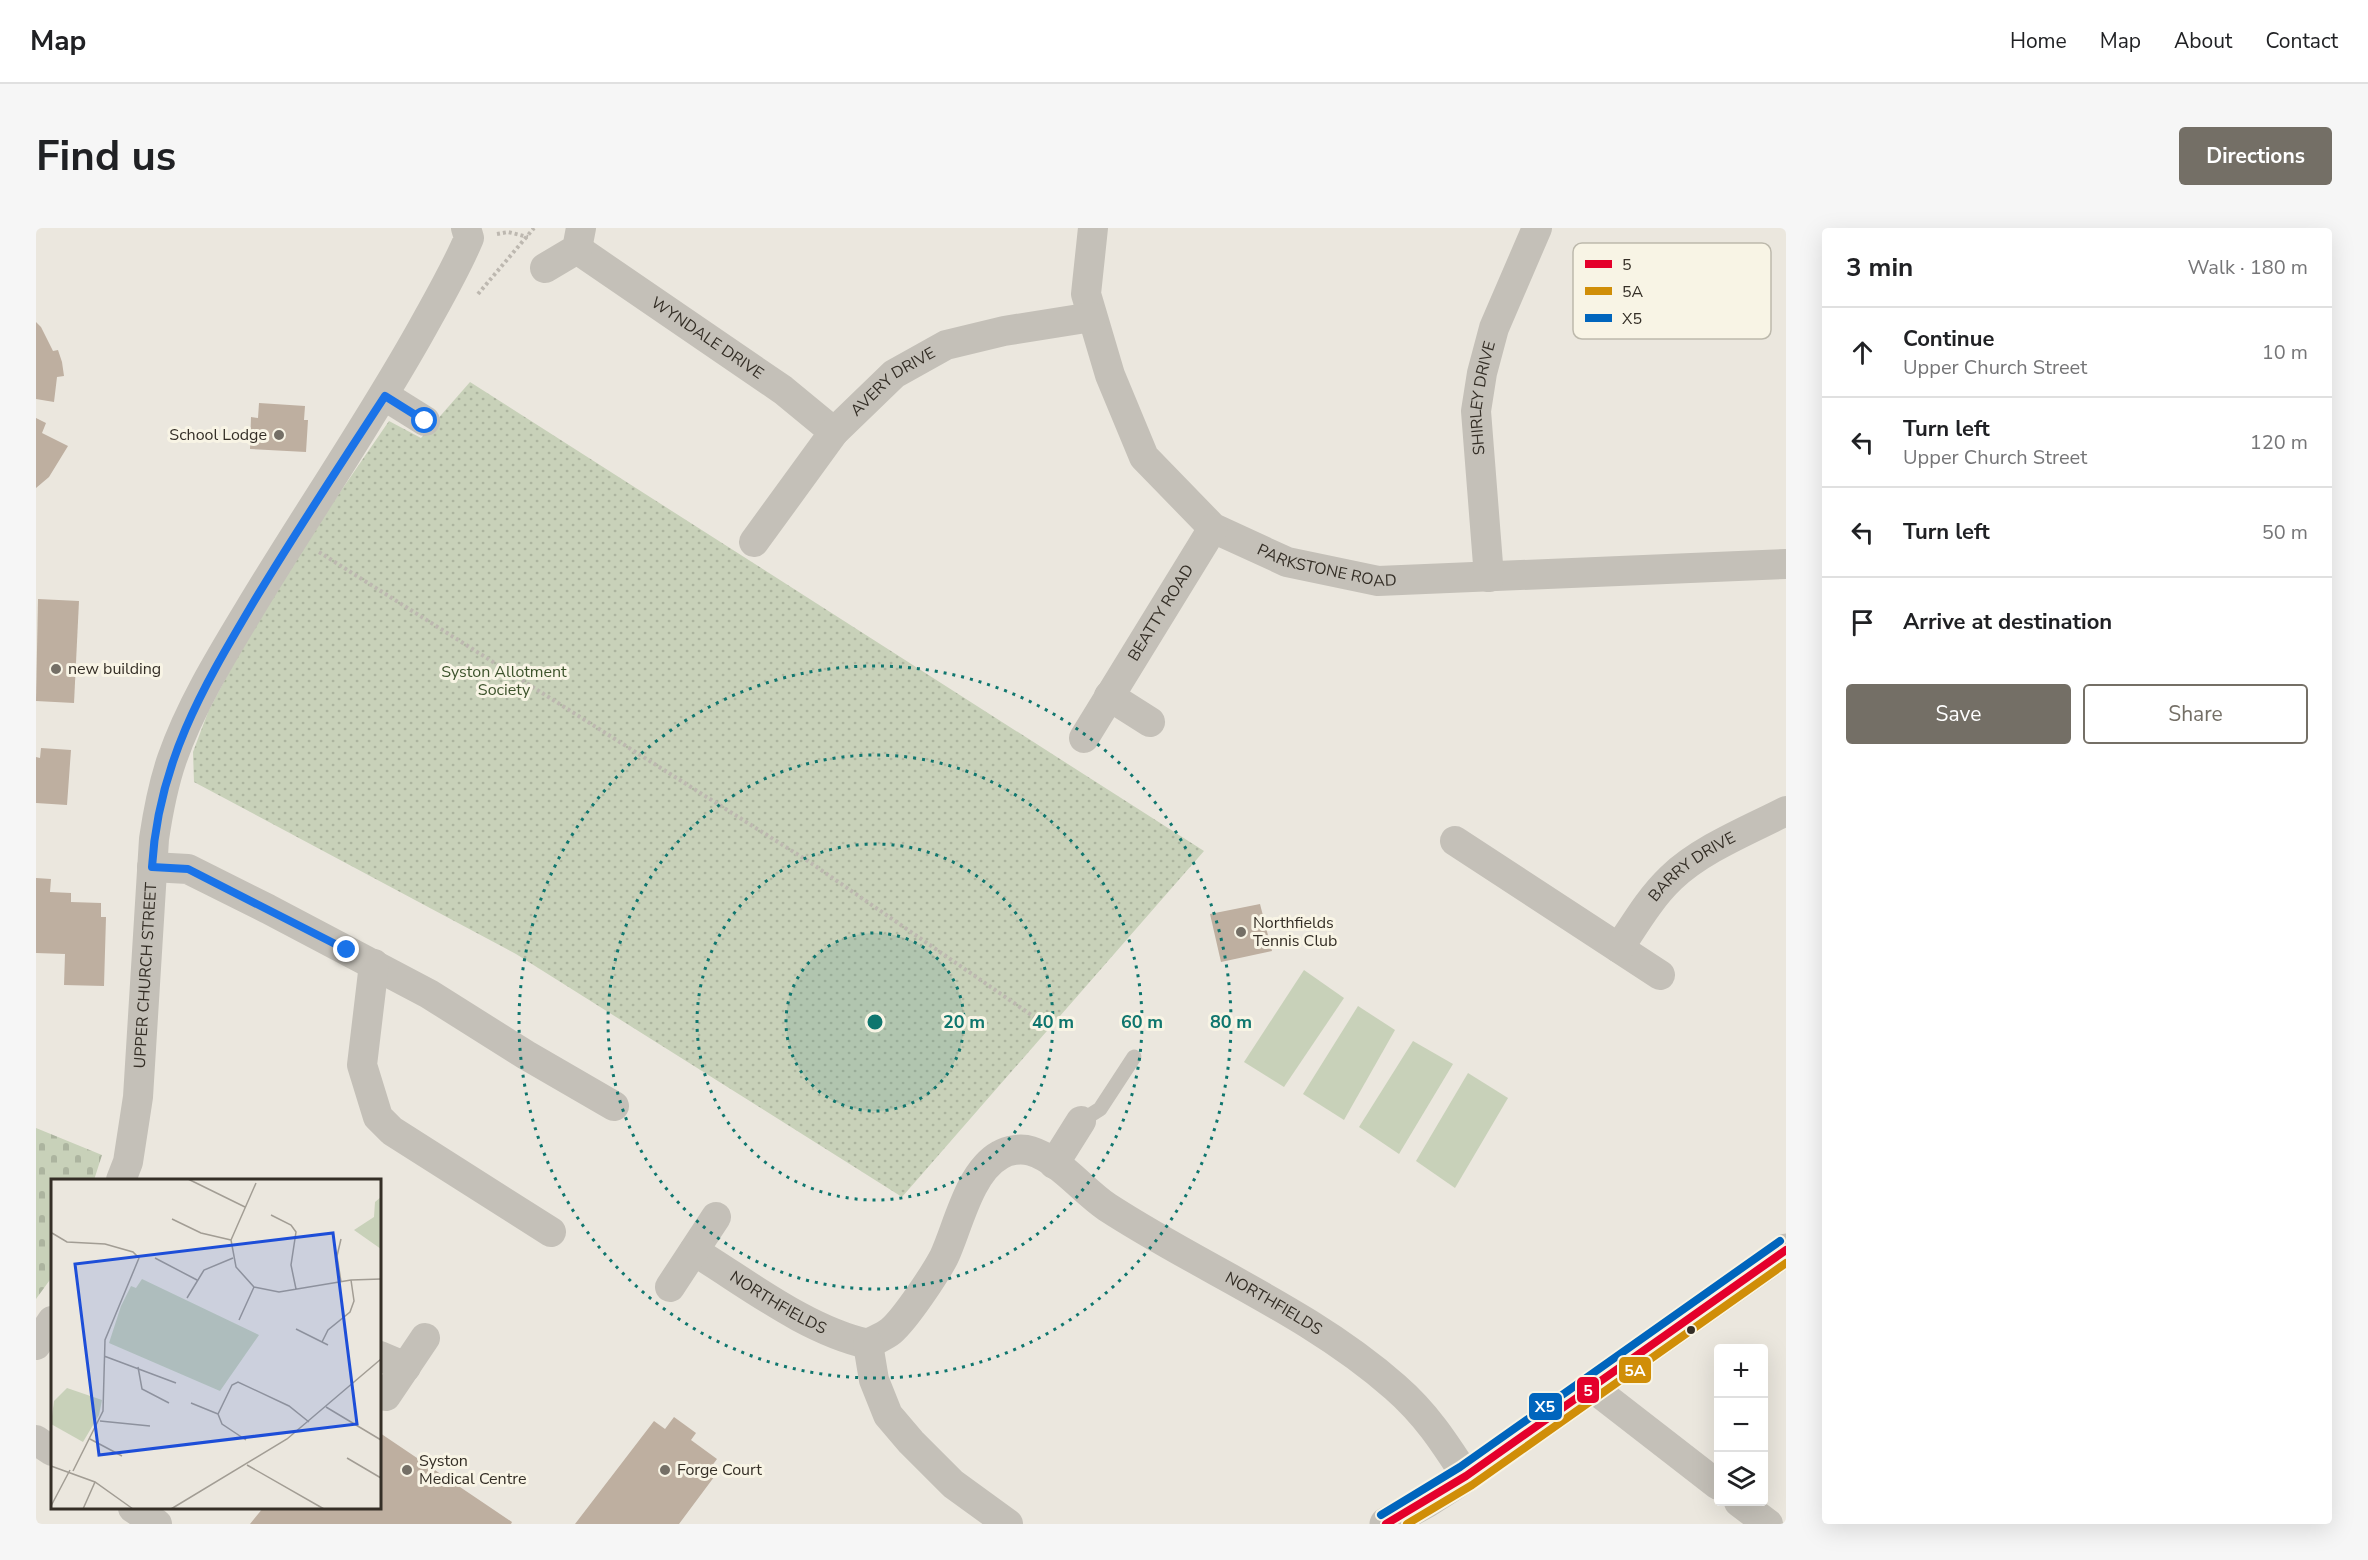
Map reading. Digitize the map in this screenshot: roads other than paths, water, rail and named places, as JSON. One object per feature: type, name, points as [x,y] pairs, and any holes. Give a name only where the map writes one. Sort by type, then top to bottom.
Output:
[{"type":"street","name":"PARKSTONE ROAD","points":[[1093,228],[1086,294],[1110,375],[1144,457],[1213,528],[1287,562],[1378,581],[1786,564]]},
{"type":"street","name":"SHIRLEY DRIVE","points":[[1489,577],[1476,411],[1482,373],[1494,328],[1537,228]]},
{"type":"street","name":"UPPER CHURCH STREET","points":[[121,1179],[128,1162],[138,1097],[153,839],[171,760],[217,664],[294,537],[385,396],[459,261],[468,233]]},
{"type":"street","name":"WYNDALE DRIVE","points":[[565,252],[783,390],[834,432]]},
{"type":"street","name":"AVERY DRIVE","points":[[754,542],[834,432],[894,374],[946,345],[1004,331],[1092,317]]},
{"type":"street","points":[[385,396],[425,421]]},
{"type":"street","name":"BEATTY ROAD","points":[[1084,738],[1213,528]]},
{"type":"street","points":[[1109,696],[1150,722]]},
{"type":"street","name":"BARRY DRIVE","points":[[1619,948],[1650,902],[1671,878],[1696,858],[1786,811]]},
{"type":"street","points":[[1455,841],[1660,975]]},
{"type":"street","points":[[152,867],[188,869],[374,964],[429,994],[526,1055],[614,1106]]},
{"type":"street","points":[[374,964],[362,1065],[378,1117],[392,1131],[550,1232]]},
{"type":"street","points":[[1054,1164],[1081,1121]]},
{"type":"street","name":"NORTHFIELDS","points":[[694,1251],[803,1319],[842,1338],[868,1344],[891,1330],[921,1293],[943,1258],[970,1192],[986,1167],[999,1155],[1012,1150],[1030,1150],[1054,1164],[1106,1206],[1294,1315],[1377,1373],[1430,1421],[1466,1476]]},
{"type":"street","points":[[670,1287],[716,1217]]},
{"type":"street","points":[[1386,1524],[1466,1476],[1786,1250]]},
{"type":"street","points":[[36,1345],[51,1323]]},
{"type":"street","points":[[386,1396],[393,1362],[425,1338]]},
{"type":"street","points":[[868,1344],[874,1380],[888,1415],[953,1485],[1006,1524]]},
{"type":"street","points":[[1593,1388],[1714,1481]]},
{"type":"street","points":[[36,1440],[51,1450]]},
{"type":"street","points":[[1744,1506],[1768,1524]]},
{"type":"street","points":[[134,1509],[157,1524]]},
{"type":"lane","points":[[1081,1121],[1100,1109],[1134,1057]]},
{"type":"place","name":"School Lodge","points":[[279,435]]},
{"type":"place","name":"new building","points":[[56,669]]},
{"type":"place","name":"Northfields Tennis Club","points":[[1241,932]]},
{"type":"place","name":"Syston Medical Centre","points":[[407,1470]]},
{"type":"place","name":"Forge Court","points":[[665,1470]]},
{"type":"park label","name":"Syston Allotment Society","points":[[504,681]]}]
